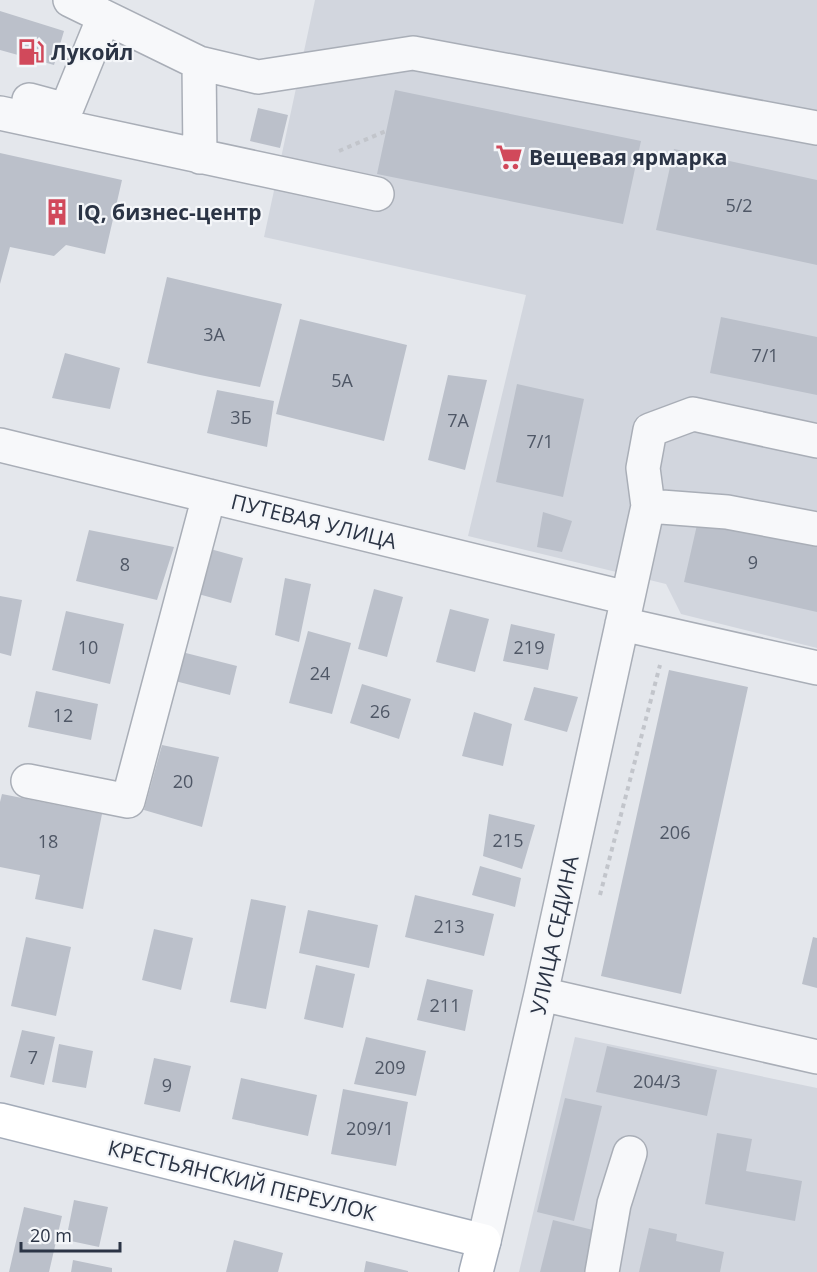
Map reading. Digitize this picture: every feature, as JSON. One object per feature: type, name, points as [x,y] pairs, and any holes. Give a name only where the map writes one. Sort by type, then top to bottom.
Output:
[{"type":"main road","name":"КРЕСТЬЯНСКИЙ ПЕРЕУЛОК","points":[[0,1120],[484,1241]]},
{"type":"main road","name":"УЛИЦА СЕДИНА","points":[[476,1272],[484,1241]]},
{"type":"street","points":[[70,0],[198,63],[258,77],[413,53],[817,128]]},
{"type":"street","points":[[0,92],[66,110],[104,17]]},
{"type":"street","points":[[198,63],[200,157]]},
{"type":"street","points":[[0,113],[377,194]]},
{"type":"street","points":[[817,441],[693,414],[650,430],[643,468],[648,506],[727,512],[817,529]]},
{"type":"street","name":"ПУТЕВАЯ УЛИЦА","points":[[0,446],[209,496],[625,611],[668,635],[817,668]]},
{"type":"street","points":[[28,781],[128,801],[209,496]]},
{"type":"street","name":"УЛИЦА СЕДИНА","points":[[484,1241],[541,994],[648,506]]},
{"type":"street","points":[[541,994],[817,1057]]},
{"type":"street","points":[[602,1272],[614,1204],[630,1153]]},
{"type":"path","points":[[599,898],[668,635]]},
{"type":"shaded area","points":[[315,0],[817,0],[817,648],[681,614],[666,584],[468,536],[526,295],[264,237]]},
{"type":"shaded area","points":[[575,1037],[817,1088],[817,1272],[519,1272]]},
{"type":"building","points":[[0,11],[64,31],[54,65],[0,50]]},
{"type":"building","name":"Вещевая ярмарка","points":[[395,90],[641,141],[623,224],[377,174]]},
{"type":"building","points":[[258,108],[288,115],[280,148],[250,141]]},
{"type":"building","name":"Вещевая ярмарка","points":[[674,149],[817,180],[817,265],[656,230]]},
{"type":"building","name":"IQ, бизнес-центр","points":[[0,153],[122,180],[105,254],[66,245],[54,256],[10,247],[0,284]]},
{"type":"building","points":[[167,277],[282,304],[260,387],[147,363]]},
{"type":"building","points":[[721,317],[817,337],[817,395],[710,373]]},
{"type":"building","points":[[300,319],[407,345],[384,441],[276,414]]},
{"type":"building","points":[[65,353],[120,368],[110,409],[52,398]]},
{"type":"building","points":[[448,375],[487,380],[465,470],[428,460]]},
{"type":"building","points":[[517,384],[584,399],[563,497],[496,482]]},
{"type":"building","points":[[217,390],[274,401],[267,447],[207,433]]},
{"type":"building","points":[[543,512],[572,521],[562,552],[537,547]]},
{"type":"building","points":[[699,516],[817,543],[817,612],[684,582]]},
{"type":"building","points":[[89,530],[174,547],[157,600],[76,581]]},
{"type":"building","points":[[203,547],[243,558],[231,603],[191,592]]},
{"type":"building","points":[[285,578],[311,584],[299,642],[275,635]]},
{"type":"building","points":[[374,589],[403,597],[387,657],[358,649]]},
{"type":"building","points":[[0,596],[22,600],[11,656],[0,653]]},
{"type":"building","points":[[450,609],[489,619],[475,672],[436,662]]},
{"type":"building","points":[[66,611],[124,624],[110,684],[52,670]]},
{"type":"building","points":[[511,624],[555,634],[548,670],[503,661]]},
{"type":"building","points":[[308,631],[351,643],[332,714],[289,703]]},
{"type":"building","points":[[178,651],[237,666],[230,695],[171,680]]},
{"type":"building","points":[[669,670],[748,687],[681,994],[601,976]]},
{"type":"building","points":[[362,684],[411,699],[399,739],[350,723]]},
{"type":"building","points":[[534,687],[578,697],[567,732],[524,720]]},
{"type":"building","points":[[36,691],[98,704],[91,740],[28,727]]},
{"type":"building","points":[[474,712],[512,724],[503,766],[462,756]]},
{"type":"building","points":[[162,745],[219,757],[202,827],[144,810]]},
{"type":"building","points":[[2,794],[102,814],[83,909],[35,899],[40,875],[0,867]]},
{"type":"building","points":[[489,814],[535,825],[522,869],[483,856]]},
{"type":"building","points":[[480,866],[521,878],[515,907],[472,895]]},
{"type":"building","points":[[415,895],[494,914],[484,956],[405,937]]},
{"type":"building","points":[[251,899],[286,906],[266,1009],[230,1002]]},
{"type":"building","points":[[308,910],[378,925],[369,968],[299,953]]},
{"type":"building","points":[[154,929],[193,938],[181,990],[142,980]]},
{"type":"building","points":[[26,937],[71,947],[56,1016],[11,1006]]},
{"type":"building","points":[[813,937],[817,938],[817,988],[802,984]]},
{"type":"building","points":[[316,965],[355,974],[343,1028],[304,1019]]},
{"type":"building","points":[[427,979],[473,990],[465,1031],[417,1020]]},
{"type":"building","points":[[22,1030],[55,1037],[44,1085],[10,1077]]},
{"type":"building","points":[[366,1037],[426,1051],[416,1096],[354,1084]]},
{"type":"building","points":[[59,1044],[93,1051],[86,1088],[52,1082]]},
{"type":"building","points":[[607,1046],[717,1070],[707,1116],[596,1092]]},
{"type":"building","points":[[154,1058],[191,1066],[180,1112],[144,1104]]},
{"type":"building","points":[[241,1078],[317,1095],[308,1136],[232,1119]]},
{"type":"building","points":[[343,1089],[408,1102],[396,1166],[331,1154]]},
{"type":"building","points":[[565,1098],[602,1106],[574,1221],[537,1212]]},
{"type":"building","points":[[717,1133],[752,1139],[746,1171],[802,1181],[795,1221],[705,1204]]},
{"type":"building","points":[[74,1200],[108,1207],[99,1247],[66,1240]]},
{"type":"building","points":[[24,1207],[62,1216],[49,1272],[9,1272]]},
{"type":"building","points":[[553,1220],[597,1231],[586,1272],[540,1272]]},
{"type":"building","points":[[649,1228],[677,1234],[676,1241],[724,1252],[720,1272],[639,1272]]},
{"type":"building","points":[[234,1240],[283,1253],[278,1272],[226,1272]]},
{"type":"building","points":[[73,1260],[112,1268],[112,1272],[71,1272]]},
{"type":"building","points":[[366,1261],[408,1271],[408,1272],[364,1272]]},
{"type":"place","name":"Лукойл","points":[[31,52]]},
{"type":"place","name":"Вещевая ярмарка","points":[[509,157]]},
{"type":"place","name":"IQ, бизнес-центр","points":[[57,212]]}]
